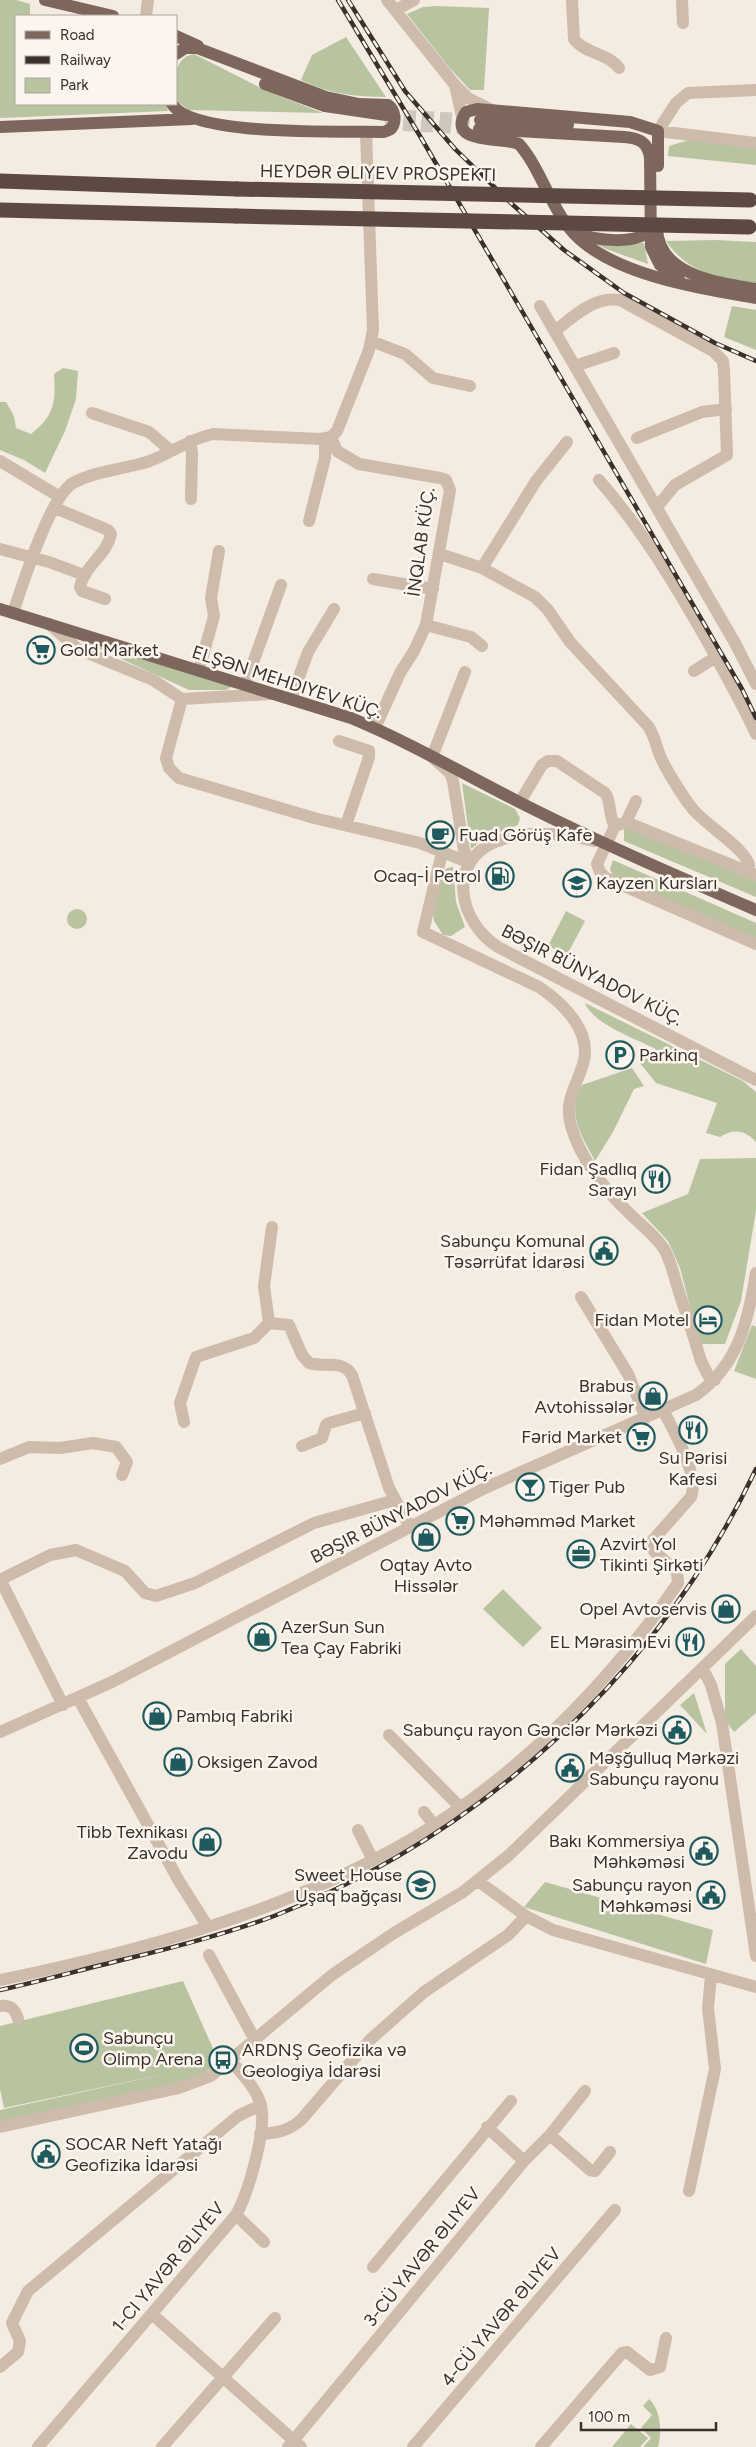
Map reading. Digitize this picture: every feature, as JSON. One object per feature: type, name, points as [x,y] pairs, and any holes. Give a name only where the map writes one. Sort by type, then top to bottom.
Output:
[{"type":"highway","name":"HEYDƏR ƏLIYEV PROSPEKTI","points":[[0,181],[237,189],[753,200]]},
{"type":"highway","points":[[0,210],[752,227]]},
{"type":"main road","points":[[45,0],[84,5],[110,15]]},
{"type":"main road","points":[[0,127],[192,119],[386,119],[307,101],[259,81],[207,51],[178,37]]},
{"type":"main road","points":[[173,105],[192,119],[241,128],[384,132],[392,129],[394,118],[390,106],[359,104],[326,97],[207,51],[185,48],[178,53]]},
{"type":"main road","points":[[658,131],[630,122],[492,110],[468,110],[464,114],[463,121],[464,130],[472,137],[519,144],[570,230],[588,246],[608,258],[650,275],[691,286],[756,298]]},
{"type":"main road","points":[[658,131],[479,124],[624,137],[643,142],[647,146],[650,158],[653,227],[661,248],[678,267],[702,278],[756,289]]},
{"type":"main road","points":[[658,131],[651,247],[660,265],[691,286]]},
{"type":"main road","points":[[570,230],[587,236],[617,239],[641,238],[653,227]]},
{"type":"main road","name":"ELŞƏN MEHDIYEV KÜÇ.","points":[[0,609],[291,699],[375,728],[606,844],[756,910]]},
{"type":"street","points":[[146,15],[148,0]]},
{"type":"street","points":[[387,0],[455,85],[468,98],[492,110]]},
{"type":"street","points":[[396,10],[414,0]]},
{"type":"street","points":[[572,0],[574,39],[590,51],[612,60],[620,68]]},
{"type":"street","points":[[682,0],[683,23]]},
{"type":"street","points":[[455,85],[460,98],[463,121]]},
{"type":"street","points":[[756,90],[688,93],[676,103],[658,131],[756,143]]},
{"type":"street","points":[[309,521],[325,458],[328,438],[340,426],[372,341],[374,307],[366,132]]},
{"type":"street","points":[[555,331],[592,304],[608,300],[620,300],[719,354],[724,371],[727,455],[680,481],[656,507]]},
{"type":"street","points":[[540,306],[735,643],[756,684]]},
{"type":"street","points":[[372,341],[405,354],[433,378],[470,386]]},
{"type":"street","points":[[575,366],[614,353]]},
{"type":"street","points":[[637,438],[702,412],[726,409]]},
{"type":"street","points":[[92,413],[149,432],[171,451]]},
{"type":"street","points":[[13,613],[32,558],[57,502],[73,483],[146,462],[204,435],[223,433],[328,438]]},
{"type":"street","name":"İNQLAB KÜÇ.","points":[[328,438],[337,450],[359,464],[446,480],[450,490],[426,625],[414,651],[400,673],[375,728]]},
{"type":"street","points":[[190,441],[192,453],[191,499]]},
{"type":"street","points":[[482,568],[536,481],[567,442]]},
{"type":"street","points":[[0,461],[57,502],[108,530],[110,534],[105,548],[84,575],[80,587],[82,591],[105,599]]},
{"type":"street","points":[[599,480],[631,519],[684,600],[756,734]]},
{"type":"street","points":[[0,549],[84,575]]},
{"type":"street","points":[[199,670],[214,616],[211,598],[219,551]]},
{"type":"street","points":[[440,554],[482,568],[523,589],[542,603],[570,642],[648,726],[656,741],[663,762],[692,808],[744,855],[752,873]]},
{"type":"street","points":[[373,579],[433,589]]},
{"type":"street","points":[[245,685],[281,585]]},
{"type":"street","points":[[291,699],[308,652],[334,609]]},
{"type":"street","points":[[49,624],[78,649],[153,680],[182,699],[274,694]]},
{"type":"street","points":[[426,625],[471,637],[482,646]]},
{"type":"street","points":[[694,671],[716,657]]},
{"type":"street","points":[[465,672],[432,757],[450,773],[453,781],[464,850],[470,863]]},
{"type":"street","points":[[182,699],[166,758],[169,768],[179,778],[262,804],[420,843],[470,863]]},
{"type":"street","points":[[339,741],[365,748],[369,751],[369,757],[346,826]]},
{"type":"street","points":[[520,802],[542,764],[548,761],[557,761],[605,793],[608,798],[611,819],[752,873]]},
{"type":"street","points":[[636,801],[606,844],[597,864],[600,872],[606,878],[756,944]]},
{"type":"street","points":[[470,863],[487,846],[510,837],[525,834],[560,835],[606,844]]},
{"type":"street","points":[[442,853],[423,932],[539,987],[556,999],[568,1012],[579,1030],[585,1052],[584,1062],[571,1093],[569,1103],[571,1127],[588,1161],[605,1188],[664,1250],[702,1361],[708,1375],[715,1380]]},
{"type":"street","name":"BƏŞIR BÜNYADOV KÜÇ.","points":[[470,863],[464,882],[464,902],[472,923],[488,941],[756,1080]]},
{"type":"street","points":[[269,1323],[264,1286],[272,1227]]},
{"type":"street","name":"BƏŞIR BÜNYADOV KÜÇ.","points":[[0,1732],[78,1698],[484,1488],[696,1395],[715,1380],[728,1364],[741,1336],[756,1274]]},
{"type":"street","points":[[581,1298],[628,1374],[646,1418]]},
{"type":"street","points":[[184,1422],[180,1403],[196,1358],[254,1338],[269,1323],[289,1324],[302,1355],[308,1362],[346,1367],[352,1375],[395,1500],[410,1527]]},
{"type":"street","points":[[0,1980],[94,1960],[208,1927],[310,1888],[372,1860],[434,1824],[460,1807],[513,1765],[593,1691],[621,1660],[678,1583],[677,1572],[654,1551],[652,1546],[653,1540],[691,1497],[693,1489],[683,1452],[663,1410]]},
{"type":"street","points":[[302,1446],[322,1438],[326,1425],[329,1423],[365,1413]]},
{"type":"street","points":[[0,1459],[29,1448],[60,1448],[93,1443],[110,1445],[121,1452],[127,1462],[122,1474]]},
{"type":"street","points":[[62,1705],[0,1580],[50,1555],[76,1550],[125,1571],[145,1594],[156,1596],[195,1583],[314,1523],[395,1500]]},
{"type":"street","points":[[0,2127],[188,2086],[210,2076],[348,1963],[478,1881],[508,1856],[756,1616]]},
{"type":"street","points":[[703,1669],[712,1685],[722,1723],[756,1956]]},
{"type":"street","points":[[78,1698],[179,1881],[208,1927]]},
{"type":"street","points":[[389,1734],[460,1807]]},
{"type":"street","points":[[424,1812],[434,1824]]},
{"type":"street","points":[[358,1830],[372,1860]]},
{"type":"street","points":[[478,1881],[526,1916],[552,1930],[756,1987]]},
{"type":"street","points":[[260,2134],[280,2132],[296,2124],[371,2039],[424,1992],[508,1935],[526,1916]]},
{"type":"street","points":[[209,1955],[255,2040]]},
{"type":"street","points":[[690,2191],[714,2069],[708,2008],[711,1975]]},
{"type":"street","points":[[0,2006],[11,2007],[18,2019]]},
{"type":"street","points":[[0,2367],[18,2352],[20,2342],[12,2323],[28,2291],[238,2116],[261,2105],[252,2088],[231,2060]]},
{"type":"street","name":"3-CÜ YAVƏR ƏLIYEV","points":[[294,2445],[524,2161],[550,2135],[586,2091]]},
{"type":"street","points":[[373,2267],[487,2127],[511,2101]]},
{"type":"street","name":"1-CI YAVƏR ƏLIYEV","points":[[38,2447],[236,2215],[249,2187],[260,2134],[261,2105]]},
{"type":"street","points":[[487,2127],[524,2161]]},
{"type":"street","points":[[550,2135],[590,2170],[595,2171],[600,2167],[610,2152]]},
{"type":"street","name":"4-CÜ YAVƏR ƏLIYEV","points":[[413,2447],[615,2210]]},
{"type":"street","points":[[236,2215],[264,2242]]},
{"type":"street","points":[[152,2314],[294,2445]]},
{"type":"street","points":[[162,2447],[275,2318]]},
{"type":"street","points":[[541,2447],[622,2354],[627,2352],[632,2354],[650,2370],[660,2368],[666,2338]]},
{"type":"green space","points":[[0,0],[16,0],[30,4],[30,15],[15,15],[15,105],[166,105],[168,111],[0,118]]},
{"type":"green space","points":[[423,7],[489,8],[484,90],[470,90],[448,66],[407,14]]},
{"type":"green space","points":[[346,37],[386,97],[332,92],[301,80],[312,55]]},
{"type":"green space","points":[[194,54],[269,92],[323,113],[189,110],[178,102],[178,66],[187,56]]},
{"type":"green space","points":[[692,139],[756,148],[756,165],[668,156],[669,146]]},
{"type":"green space","points":[[715,240],[756,242],[756,283],[729,279],[695,268],[675,252],[666,241]]},
{"type":"green space","points":[[595,243],[644,243],[648,264],[606,249]]},
{"type":"green space","points":[[732,306],[756,310],[756,350],[724,337]]},
{"type":"green space","points":[[63,368],[78,371],[76,399],[65,431],[45,473],[24,460],[0,450],[0,402],[6,402],[14,416],[16,428],[31,434],[45,421],[52,408],[54,401],[54,374]]},
{"type":"green space","points":[[80,640],[233,686],[226,690],[189,690]]},
{"type":"green space","points":[[462,783],[515,809],[520,818],[518,825],[488,836],[471,849]]},
{"type":"green space","points":[[624,826],[756,881],[756,897],[624,841]]},
{"type":"green space","points":[[613,860],[756,923],[756,939],[614,878],[610,869]]},
{"type":"green space","points":[[453,867],[456,902],[465,927],[451,936],[443,935],[434,921],[433,912],[441,874],[447,868]]},
{"type":"green space","points":[[77,909],[84,912],[87,919],[84,926],[77,929],[70,926],[67,919],[70,912]]},
{"type":"green space","points":[[566,911],[585,921],[567,955],[548,946]]},
{"type":"green space","points":[[585,1003],[743,1081],[756,1092],[756,1142],[744,1133],[734,1131],[720,1137],[706,1133],[717,1103],[656,1083],[639,1062],[656,1049],[606,1024],[590,1011]]},
{"type":"green space","points":[[632,1068],[644,1086],[634,1089],[613,1132],[595,1161],[577,1124],[575,1106],[577,1096],[582,1085]]},
{"type":"green space","points":[[756,1158],[756,1210],[741,1301],[725,1344],[700,1344],[680,1268],[668,1241],[642,1213],[688,1194],[700,1159]]},
{"type":"green space","points":[[752,1325],[756,1327],[756,1379],[734,1371]]},
{"type":"green space","points":[[503,1589],[542,1628],[523,1647],[483,1609]]},
{"type":"green space","points":[[741,1649],[756,1666],[756,1713],[734,1732],[725,1720],[725,1664]]},
{"type":"green space","points":[[694,1693],[707,1734],[680,1705]]},
{"type":"green space","points":[[545,1882],[713,1930],[706,1964],[524,1907]]},
{"type":"green space","name":"Sabunçu Olimp Arena","points":[[183,1981],[219,2062],[203,2074],[184,2083],[0,2123],[0,2110],[174,2072],[4,2108],[0,2089],[0,2026]]},
{"type":"green space","points":[[649,2399],[656,2409],[660,2421],[658,2447],[643,2447],[651,2438],[641,2428],[652,2415],[643,2406]]},
{"type":"green space","points":[[631,2424],[648,2438],[640,2447],[612,2447]]},
{"type":"tunnel","points":[[386,115],[480,120]]},
{"type":"tunnel","points":[[385,124],[479,129]]},
{"type":"railway","points":[[338,0],[420,136],[742,689],[756,718]]},
{"type":"railway","points":[[348,0],[405,91],[455,149],[513,205],[564,250],[624,293],[715,343],[756,361]]},
{"type":"railway","points":[[0,1990],[182,1945],[256,1923],[351,1882],[424,1840],[493,1792],[557,1738],[616,1678],[670,1613],[716,1543],[756,1469]]},
{"type":"place","name":"Gold Market","points":[[41,650]]},
{"type":"place","name":"Fuad Görüş Kafe","points":[[440,835]]},
{"type":"place","name":"Ocaq-İ Petrol","points":[[500,876]]},
{"type":"place","name":"Kayzen Kursları","points":[[577,883]]},
{"type":"place","name":"Parkinq","points":[[620,1055]]},
{"type":"place","name":"Fidan Şadlıq Sarayı","points":[[656,1179]]},
{"type":"place","name":"Sabunçu Komunal Təsərrüfat İdarəsi","points":[[604,1251]]},
{"type":"place","name":"Fidan Motel","points":[[708,1320]]},
{"type":"place","name":"Brabus Avtohissələr","points":[[653,1396]]},
{"type":"place","name":"Su Pərisi Kafesi","points":[[693,1430]]},
{"type":"place","name":"Fərid Market","points":[[641,1437]]},
{"type":"place","name":"Tiger Pub","points":[[530,1487]]},
{"type":"place","name":"Məhəmməd Market","points":[[460,1521]]},
{"type":"place","name":"Oqtay Avto Hissələr","points":[[426,1537]]},
{"type":"place","name":"Azvirt Yol Tikinti Şirkəti","points":[[581,1554]]},
{"type":"place","name":"Opel Avtoservis","points":[[726,1609]]},
{"type":"place","name":"AzerSun Sun Tea Çay Fabriki","points":[[262,1637]]},
{"type":"place","name":"EL Mərasim Evi","points":[[690,1642]]},
{"type":"place","name":"Pambıq Fabriki","points":[[157,1716]]},
{"type":"place","name":"Sabunçu rayon Gənclər Mərkəzi","points":[[677,1730]]},
{"type":"place","name":"Oksigen Zavod","points":[[178,1762]]},
{"type":"place","name":"Məşğulluq Mərkəzi Sabunçu rayonu","points":[[570,1768]]},
{"type":"place","name":"Tibb Texnikası Zavodu","points":[[207,1842]]},
{"type":"place","name":"Bakı Kommersiya Məhkəməsi","points":[[704,1851]]},
{"type":"place","name":"Sweet House Uşaq bağçası","points":[[421,1885]]},
{"type":"place","name":"Sabunçu rayon Məhkəməsi","points":[[711,1895]]},
{"type":"place","name":"Sabunçu Olimp Arena","points":[[84,2048]]},
{"type":"place","name":"ARDNŞ Geofizika vә Geologiya İdarәsi","points":[[223,2060]]},
{"type":"place","name":"SOCAR Neft Yatağı Geofizika İdarəsi","points":[[46,2154]]}]
